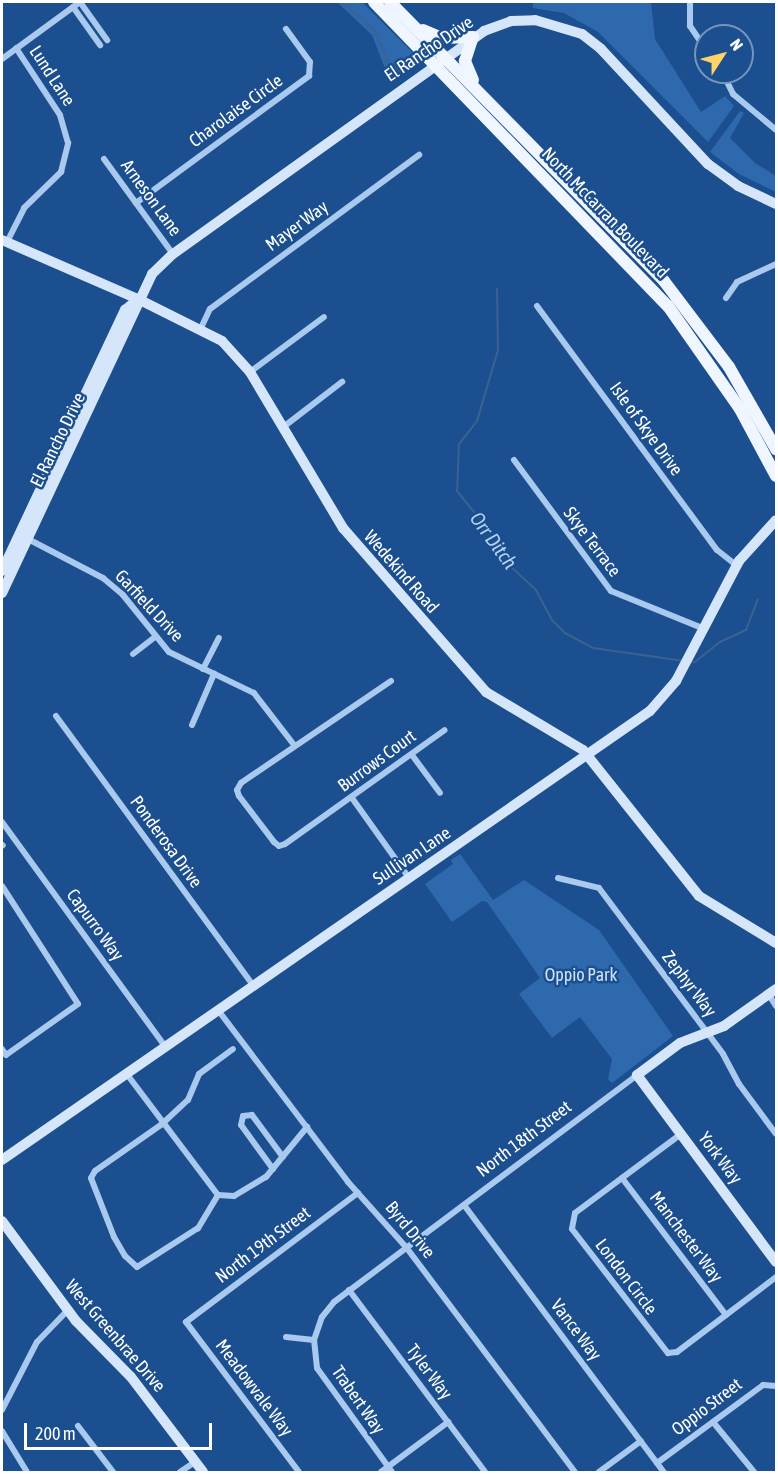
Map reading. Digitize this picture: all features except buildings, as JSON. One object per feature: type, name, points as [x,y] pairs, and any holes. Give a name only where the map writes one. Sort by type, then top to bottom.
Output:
[{"type":"main road","name":"North McCarran Boulevard","points":[[374,2],[479,92],[676,296],[729,366],[777,448]]},
{"type":"main road","name":"North McCarran Boulevard","points":[[390,2],[411,23],[440,60],[668,306],[722,380],[777,476]]},
{"type":"main road","points":[[411,23],[442,38],[473,37],[465,64],[479,92]]},
{"type":"street","points":[[2,59],[80,2],[107,40]]},
{"type":"street","points":[[690,2],[690,26],[694,32]]},
{"type":"street","points":[[73,7],[100,45]]},
{"type":"street","name":"El Rancho Drive","points":[[2,571],[125,310],[138,299],[152,274],[173,254],[440,60],[473,37],[497,25],[522,20],[548,21],[582,33],[601,49],[708,164],[738,186],[777,204]]},
{"type":"street","name":"Charolaise Circle","points":[[136,203],[309,76],[310,62],[286,29]]},
{"type":"street","name":"Lund Lane","points":[[4,241],[24,208],[57,178],[68,150],[63,120],[16,48]]},
{"type":"street","points":[[728,84],[733,94],[777,130]]},
{"type":"street","name":"Mayer Way","points":[[201,328],[210,309],[419,155]]},
{"type":"street","name":"Arneson Lane","points":[[104,159],[173,254]]},
{"type":"street","name":"Wedekind Road","points":[[4,241],[138,299],[222,340],[250,372],[327,506],[364,556],[486,692],[587,754],[699,896],[777,943]]},
{"type":"street","points":[[726,298],[737,282],[777,264]]},
{"type":"street","name":"El Rancho Drive","points":[[2,593],[136,316],[138,299]]},
{"type":"street","name":"Isle of Skye Drive","points":[[537,306],[717,550],[736,565]]},
{"type":"street","points":[[250,372],[324,317]]},
{"type":"street","points":[[281,428],[342,382]]},
{"type":"street","name":"Skye Terrace","points":[[514,460],[604,585],[630,602],[702,628]]},
{"type":"street","name":"Sullivan Lane","points":[[2,1160],[659,704],[676,681],[736,565],[777,520]]},
{"type":"street","name":"Garfield Drive","points":[[28,539],[103,578],[123,595],[155,638],[169,652],[254,693],[294,745]]},
{"type":"street","points":[[134,654],[155,638]]},
{"type":"street","points":[[203,669],[219,638]]},
{"type":"street","points":[[192,725],[214,674]]},
{"type":"street","points":[[294,745],[391,681]]},
{"type":"street","name":"Ponderosa Drive","points":[[56,716],[253,986]]},
{"type":"street","name":"Burrows Court","points":[[294,745],[241,783],[237,789],[239,796],[279,846],[352,798],[446,730]]},
{"type":"street","points":[[412,755],[440,794]]},
{"type":"street","points":[[352,798],[410,878]]},
{"type":"street","name":"Capurro Way","points":[[2,822],[165,1046]]},
{"type":"street","name":"Zephyr Way","points":[[558,878],[599,888],[706,1032],[777,1134]]},
{"type":"street","points":[[2,886],[78,1004],[6,1055],[2,1049]]},
{"type":"street","points":[[773,992],[777,1006]]},
{"type":"street","name":"North 18th Street","points":[[314,1340],[327,1309],[349,1290],[680,1043],[724,1026],[773,992]]},
{"type":"street","name":"Byrd Drive","points":[[218,1010],[358,1193],[406,1248],[575,1473]]},
{"type":"street","points":[[218,1195],[198,1228],[160,1255],[138,1267],[125,1256],[91,1178],[95,1171],[162,1124],[188,1100],[200,1074],[233,1049]]},
{"type":"street","points":[[126,1073],[162,1124],[218,1195]]},
{"type":"street","name":"York Way","points":[[637,1075],[777,1262]]},
{"type":"street","points":[[273,1169],[242,1125],[243,1116],[252,1115],[283,1157]]},
{"type":"street","points":[[218,1195],[240,1193],[273,1169],[307,1127]]},
{"type":"street","name":"London Circle","points":[[681,1134],[575,1214],[570,1225],[660,1348],[677,1352],[777,1277]]},
{"type":"street","name":"Manchester Way","points":[[622,1178],[726,1315]]},
{"type":"street","name":"North 19th Street","points":[[186,1322],[358,1193]]},
{"type":"street","name":"Vance Way","points":[[464,1204],[664,1473]]},
{"type":"street","name":"West Greenbrae Drive","points":[[2,1221],[68,1310],[131,1377],[203,1473]]},
{"type":"street","name":"Tyler Way","points":[[349,1290],[485,1473]]},
{"type":"street","points":[[2,1410],[37,1342],[68,1310]]},
{"type":"street","name":"Meadowvale Way","points":[[186,1322],[299,1473]]},
{"type":"street","points":[[286,1337],[314,1340]]},
{"type":"street","name":"Trabert Way","points":[[314,1340],[321,1377],[390,1470]]},
{"type":"street","name":"Oppio Street","points":[[657,1463],[763,1384],[777,1386]]},
{"type":"street","points":[[381,1473],[390,1470],[448,1422]]},
{"type":"street","points":[[713,1422],[754,1473]]},
{"type":"street","points":[[78,1426],[113,1473]]},
{"type":"street","points":[[2,1431],[27,1473]]},
{"type":"street","points":[[599,1473],[641,1441]]},
{"type":"street","points":[[180,1473],[195,1462]]},
{"type":"green space","points":[[337,2],[362,2],[414,54],[413,67],[391,84],[372,35]]},
{"type":"green space","points":[[533,2],[651,2],[655,39],[701,112],[725,96],[734,106],[708,142],[598,32],[564,13],[533,8]]},
{"type":"green space","points":[[740,111],[744,113],[730,138],[755,163],[776,176],[776,192],[739,174],[710,152]]},
{"type":"green space","name":"Oppio Park","points":[[460,854],[493,900],[524,880],[599,930],[673,1036],[612,1083],[608,1079],[612,1059],[580,1017],[552,1038],[519,994],[540,978],[487,902],[482,901],[452,922],[425,884],[453,864],[451,860]]},
{"type":"waterway","name":"Orr Ditch","points":[[342,2],[374,30],[396,78]]},
{"type":"waterway","name":"Orr Ditch","points":[[497,289],[498,350],[477,421],[459,444],[457,491],[482,522],[504,560],[536,590],[552,620],[565,633],[593,648],[684,661]]},
{"type":"waterway","name":"Orr Ditch","points":[[689,661],[695,662],[720,642],[746,630],[758,599]]}]
